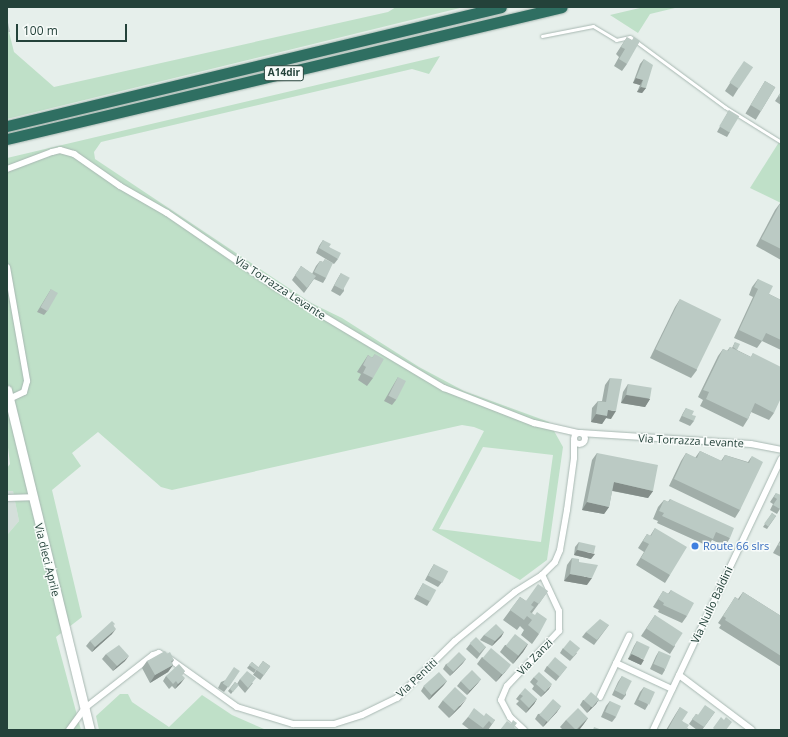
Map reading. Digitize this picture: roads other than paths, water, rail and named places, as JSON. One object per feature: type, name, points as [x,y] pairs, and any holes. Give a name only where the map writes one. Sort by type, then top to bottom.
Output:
[{"type":"highway","name":"A14dir","points":[[7,126],[501,7]]},
{"type":"highway","name":"A14dir","points":[[7,139],[562,7]]},
{"type":"main road","name":"Via dieci Aprile","points":[[8,395],[31,497],[90,730]]},
{"type":"street","name":"Via Torrazza Levante","points":[[7,169],[60,150],[74,154],[120,186],[168,212],[275,287],[444,388],[522,419],[579,433],[751,444],[781,450]]},
{"type":"street","points":[[7,267],[27,381],[24,392],[8,395]]},
{"type":"street","name":"Via Torrazza Levante","points":[[562,430],[574,440],[582,442],[601,435]]},
{"type":"street","points":[[574,440],[579,433]]},
{"type":"street","points":[[579,433],[582,442]]},
{"type":"street","name":"Via Pentiti","points":[[85,708],[153,655],[159,653],[171,660],[226,701],[247,712],[293,724],[335,727],[396,698],[455,641],[515,592],[550,569],[560,550],[574,458],[574,440]]},
{"type":"street","name":"Via Pentiti","points":[[574,458],[582,442]]},
{"type":"street","name":"Via Nullo Baldini","points":[[653,730],[781,459]]},
{"type":"street","points":[[7,498],[31,497]]},
{"type":"street","name":"Via Zanzi","points":[[524,730],[510,717],[501,700],[507,686],[559,631],[559,611],[542,575]]},
{"type":"street","points":[[600,697],[629,636]]},
{"type":"street","points":[[616,663],[672,689]]},
{"type":"street","points":[[679,675],[752,730]]},
{"type":"street","points":[[69,730],[85,708]]},
{"type":"lane","points":[[542,36],[593,26],[616,40],[630,37],[725,107],[781,142]]},
{"type":"place","name":"Route 66 slrs","points":[[695,546]]}]
